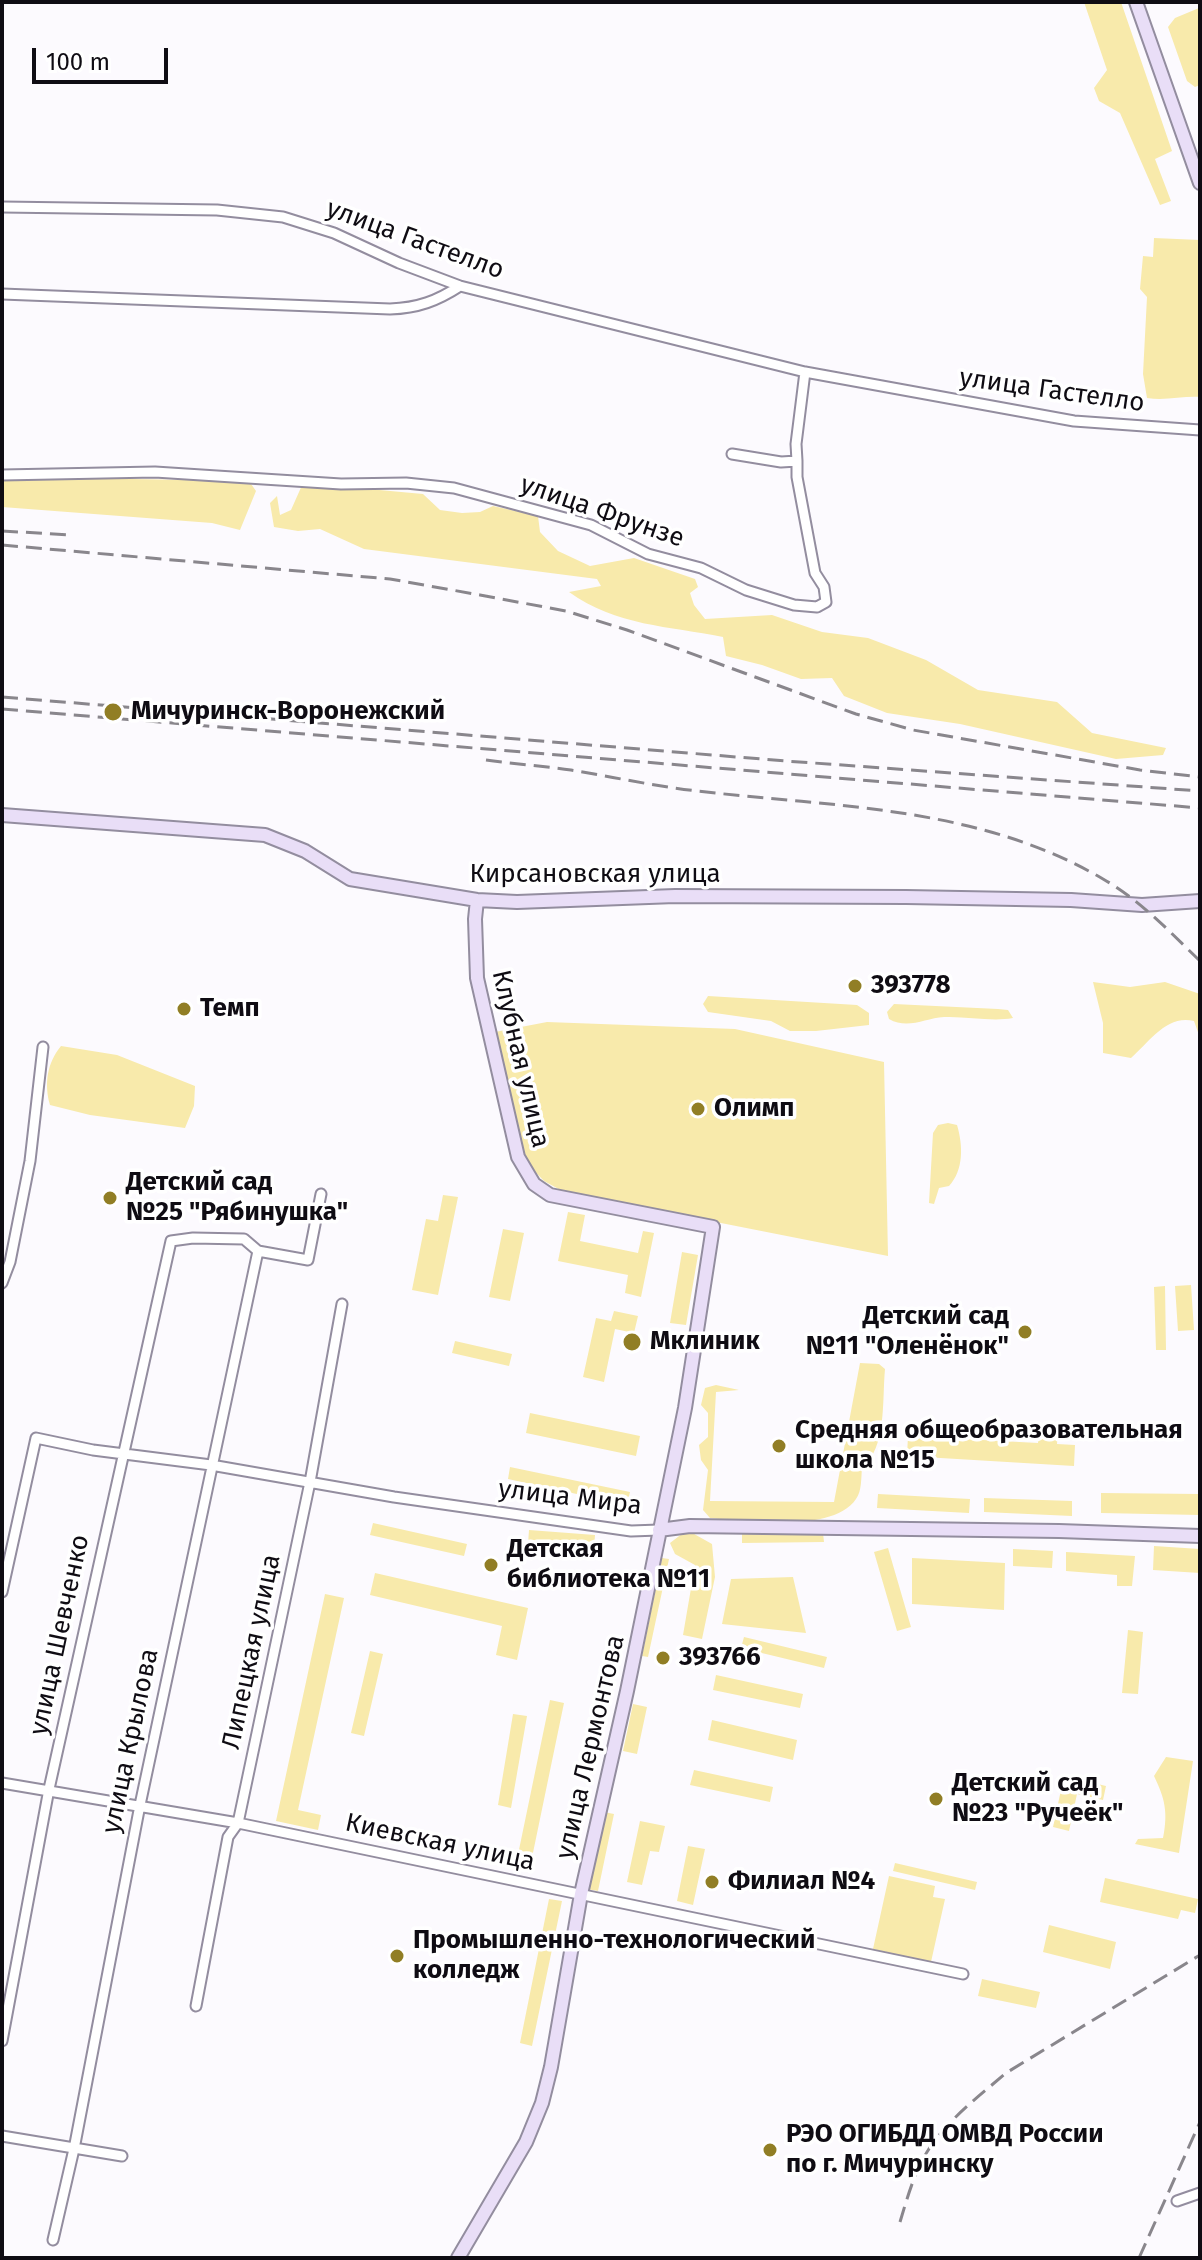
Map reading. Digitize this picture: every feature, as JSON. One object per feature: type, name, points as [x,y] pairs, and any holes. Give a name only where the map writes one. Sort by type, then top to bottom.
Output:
[{"type":"street","points":[[1136,2],[1200,183]]},
{"type":"street","name":"улица Гастелло","points":[[2,207],[217,210],[283,217],[334,233],[399,263],[460,286],[805,372],[1074,421],[1200,430]]},
{"type":"street","points":[[2,294],[390,309],[415,308],[440,299],[460,286]]},
{"type":"street","points":[[732,454],[781,462],[797,461],[796,444],[805,372]]},
{"type":"street","name":"улица Фрунзе","points":[[2,475],[155,472],[341,484],[406,483],[454,488],[591,525],[648,554],[701,568],[746,590],[794,605],[817,607],[826,602],[824,587],[815,573],[797,477],[797,461]]},
{"type":"street","name":"Кирсановская улица","points":[[2,815],[265,835],[305,851],[350,879],[477,900],[517,902],[675,896],[1056,900],[1142,905],[1200,901]]},
{"type":"street","name":"Клубная улица","points":[[477,900],[477,978],[518,1157],[534,1184],[550,1195],[713,1227]]},
{"type":"street","points":[[2,1283],[10,1262],[30,1161],[43,1047]]},
{"type":"street","points":[[258,1251],[308,1260],[321,1194]]},
{"type":"street","name":"улица Лермонтова","points":[[458,2258],[514,2163],[542,2103],[553,2062],[581,1894],[627,1691],[685,1408],[713,1227]]},
{"type":"street","name":"улица Шевченко","points":[[2,2041],[49,1789],[171,1241],[244,1239],[258,1251]]},
{"type":"street","name":"улица Крылова","points":[[53,2240],[74,2149],[140,1805],[258,1251]]},
{"type":"street","name":"Липецкая улица","points":[[196,2006],[228,1837],[238,1823],[310,1482],[342,1304]]},
{"type":"street","name":"улица Мира","points":[[2,1592],[36,1438],[93,1450],[211,1465],[394,1497],[631,1531],[690,1526],[974,1529],[1200,1536]]},
{"type":"street","name":"Киевская улица","points":[[2,1783],[238,1823],[963,1974]]},
{"type":"street","points":[[2,2136],[122,2156]]},
{"type":"street","points":[[1177,2201],[1200,2193]]},
{"type":"shaded area","points":[[1084,2],[1121,2],[1172,151],[1155,159],[1171,201],[1160,205],[1120,113],[1099,101],[1094,88],[1107,70]]},
{"type":"shaded area","points":[[1197,2],[1200,2],[1200,85],[1195,87],[1187,81],[1168,27],[1175,18],[1199,8]]},
{"type":"shaded area","points":[[1154,238],[1200,240],[1200,397],[1147,398],[1143,374],[1147,297],[1140,289],[1143,256],[1153,257]]},
{"type":"shaded area","points":[[2,479],[249,481],[256,491],[240,530],[212,523],[2,507]]},
{"type":"shaded area","points":[[303,483],[423,494],[440,510],[480,512],[493,506],[538,516],[540,532],[558,551],[590,566],[634,558],[695,579],[698,587],[690,593],[694,605],[705,619],[772,615],[822,632],[868,638],[926,660],[978,690],[1057,702],[1092,733],[1166,748],[1163,755],[1116,759],[960,724],[887,713],[844,696],[832,678],[801,679],[726,656],[723,637],[624,618],[605,612],[569,592],[601,586],[597,579],[364,549],[320,529],[298,531],[274,527],[270,503],[277,496],[280,515],[291,510]]},
{"type":"shaded area","points":[[1093,982],[1130,987],[1165,982],[1200,994],[1200,1071],[1199,1035],[1194,1021],[1184,1020],[1167,1025],[1131,1058],[1103,1053],[1103,1023]]},
{"type":"shaded area","points":[[708,996],[857,1005],[869,1013],[869,1025],[790,1031],[771,1021],[708,1012],[703,1004]]},
{"type":"shaded area","points":[[894,1004],[1008,1010],[1013,1018],[944,1017],[903,1023],[889,1019],[887,1012]]},
{"type":"shaded area","name":"Олимп","points":[[547,1022],[735,1029],[884,1062],[888,1256],[564,1192],[544,1181],[521,1157],[495,1032]]},
{"type":"shaded area","points":[[61,1046],[117,1055],[195,1086],[194,1106],[185,1128],[90,1115],[50,1105],[48,1074]]},
{"type":"shaded area","points":[[938,1125],[957,1125],[960,1165],[954,1180],[949,1186],[939,1188],[934,1204],[929,1203],[933,1133]]},
{"type":"shaded area","points":[[443,1195],[458,1197],[438,1295],[412,1290],[426,1219],[438,1221]]},
{"type":"shaded area","points":[[568,1212],[585,1215],[580,1241],[638,1253],[643,1231],[654,1233],[641,1297],[625,1293],[628,1275],[558,1261]]},
{"type":"shaded area","points":[[503,1229],[524,1233],[510,1301],[489,1297]]},
{"type":"shaded area","points":[[682,1252],[698,1255],[686,1325],[670,1323]]},
{"type":"shaded area","points":[[1191,1285],[1194,1330],[1178,1331],[1175,1286]]},
{"type":"shaded area","points":[[1165,1286],[1166,1350],[1156,1350],[1154,1287]]},
{"type":"shaded area","points":[[614,1311],[638,1316],[634,1333],[615,1329],[604,1382],[583,1377],[596,1318],[611,1321]]},
{"type":"shaded area","points":[[455,1341],[512,1354],[509,1366],[452,1353]]},
{"type":"shaded area","points":[[860,1363],[879,1364],[885,1369],[879,1436],[876,1448],[862,1468],[856,1499],[845,1510],[809,1521],[766,1523],[710,1518],[703,1510],[708,1470],[701,1460],[699,1445],[708,1437],[708,1413],[701,1405],[705,1388],[716,1385],[739,1390],[716,1392],[710,1501],[834,1502]]},
{"type":"shaded area","points":[[530,1413],[640,1436],[636,1456],[526,1433]]},
{"type":"shaded area","points":[[1039,1428],[1058,1429],[1057,1444],[1075,1445],[1074,1466],[907,1456],[908,1436],[1038,1443]]},
{"type":"shaded area","points":[[510,1467],[630,1492],[627,1505],[508,1479]]},
{"type":"shaded area","points":[[1101,1493],[1200,1494],[1200,1515],[1101,1513]]},
{"type":"shaded area","points":[[878,1494],[970,1499],[969,1513],[877,1508]]},
{"type":"shaded area","points":[[984,1498],[1072,1501],[1072,1516],[984,1512]]},
{"type":"shaded area","points":[[373,1523],[467,1544],[464,1556],[370,1535]]},
{"type":"shaded area","points":[[529,1530],[595,1535],[594,1548],[528,1544]]},
{"type":"shaded area","points":[[687,1530],[712,1544],[715,1577],[702,1639],[683,1635],[695,1565],[675,1554],[670,1543]]},
{"type":"shaded area","points":[[823,1533],[824,1542],[742,1543],[742,1534]]},
{"type":"shaded area","points":[[1154,1546],[1200,1549],[1200,1573],[1153,1570]]},
{"type":"shaded area","points":[[888,1548],[911,1627],[897,1631],[874,1552]]},
{"type":"shaded area","points":[[1013,1549],[1053,1551],[1052,1568],[1013,1566]]},
{"type":"shaded area","points":[[1066,1552],[1135,1556],[1132,1586],[1117,1586],[1117,1575],[1066,1571]]},
{"type":"shaded area","points":[[662,1558],[669,1559],[648,1657],[642,1656]]},
{"type":"shaded area","points":[[912,1558],[1005,1563],[1004,1610],[912,1604]]},
{"type":"shaded area","points":[[375,1573],[528,1608],[517,1660],[496,1655],[502,1626],[370,1595]]},
{"type":"shaded area","points":[[793,1577],[806,1633],[722,1624],[731,1579]]},
{"type":"shaded area","points":[[325,1594],[344,1598],[298,1810],[321,1815],[318,1830],[276,1821]]},
{"type":"shaded area","points":[[1128,1630],[1143,1632],[1138,1694],[1122,1693]]},
{"type":"shaded area","points":[[744,1637],[827,1657],[824,1668],[741,1648]]},
{"type":"shaded area","points":[[370,1651],[383,1654],[364,1736],[351,1733]]},
{"type":"shaded area","points":[[716,1675],[803,1694],[800,1708],[713,1690]]},
{"type":"shaded area","points":[[550,1700],[564,1703],[529,1872],[515,1869]]},
{"type":"shaded area","points":[[633,1704],[647,1707],[637,1754],[623,1751]]},
{"type":"shaded area","points":[[513,1714],[527,1716],[511,1808],[498,1805]]},
{"type":"shaded area","points":[[712,1720],[797,1740],[793,1760],[708,1740]]},
{"type":"shaded area","points":[[1166,1757],[1193,1761],[1179,1853],[1135,1844],[1138,1839],[1163,1838],[1164,1806],[1154,1776]]},
{"type":"shaded area","points":[[694,1770],[773,1787],[770,1802],[690,1785]]},
{"type":"shaded area","points":[[1064,1776],[1106,1786],[1103,1800],[1077,1794],[1069,1831],[1053,1827]]},
{"type":"shaded area","points":[[604,1812],[614,1814],[598,1891],[587,1889]]},
{"type":"shaded area","points":[[640,1821],[665,1826],[659,1852],[650,1851],[642,1885],[627,1882]]},
{"type":"shaded area","points":[[688,1846],[705,1849],[693,1905],[677,1901]]},
{"type":"shaded area","points":[[895,1863],[977,1882],[975,1890],[893,1871]]},
{"type":"shaded area","points":[[889,1876],[935,1886],[933,1897],[945,1899],[931,1962],[873,1949]]},
{"type":"shaded area","points":[[1105,1878],[1198,1899],[1195,1913],[1181,1910],[1178,1919],[1100,1902]]},
{"type":"shaded area","points":[[549,1899],[562,1901],[532,2046],[520,2043]]},
{"type":"shaded area","points":[[1049,1925],[1116,1942],[1110,1969],[1043,1952]]},
{"type":"shaded area","points":[[982,1979],[1040,1992],[1036,2008],[978,1996]]},
{"type":"railway","points":[[2,531],[72,535]]},
{"type":"railway","points":[[2,545],[390,579],[566,611],[627,630],[856,714],[913,730],[1140,770],[1200,777]]},
{"type":"railway","points":[[2,697],[786,761],[1200,791]]},
{"type":"railway","points":[[2,709],[1200,808]]},
{"type":"railway","points":[[486,760],[571,770],[681,789],[905,814],[956,823],[1007,837],[1056,855],[1117,887],[1200,961]]},
{"type":"railway","points":[[900,2222],[927,2152],[943,2130],[974,2100],[1006,2073],[1200,1955]]},
{"type":"railway","points":[[1139,2258],[1200,2122]]},
{"type":"place","name":"Мичуринск-Воронежский","points":[[113,712]]},
{"type":"place","name":"393778","points":[[855,986]]},
{"type":"place","name":"Темп","points":[[184,1009]]},
{"type":"place","name":"Олимп","points":[[698,1109]]},
{"type":"place","name":"Детский сад №25 \"Рябинушка\"","points":[[110,1198]]},
{"type":"place","name":"Детский сад №11 \"Оленёнок\"","points":[[1025,1332]]},
{"type":"place","name":"Мклиник","points":[[632,1342]]},
{"type":"place","name":"Средняя общеобразовательная школа №15","points":[[779,1446]]},
{"type":"place","name":"Детская библиотека №11","points":[[491,1565]]},
{"type":"place","name":"393766","points":[[663,1658]]},
{"type":"place","name":"Детский сад №23 \"Ручеёк\"","points":[[936,1799]]},
{"type":"place","name":"Филиал №4","points":[[712,1882]]},
{"type":"place","name":"Промышленно-технологический колледж","points":[[397,1956]]},
{"type":"place","name":"РЭО ОГИБДД ОМВД России по г. Мичуринску","points":[[770,2150]]}]
